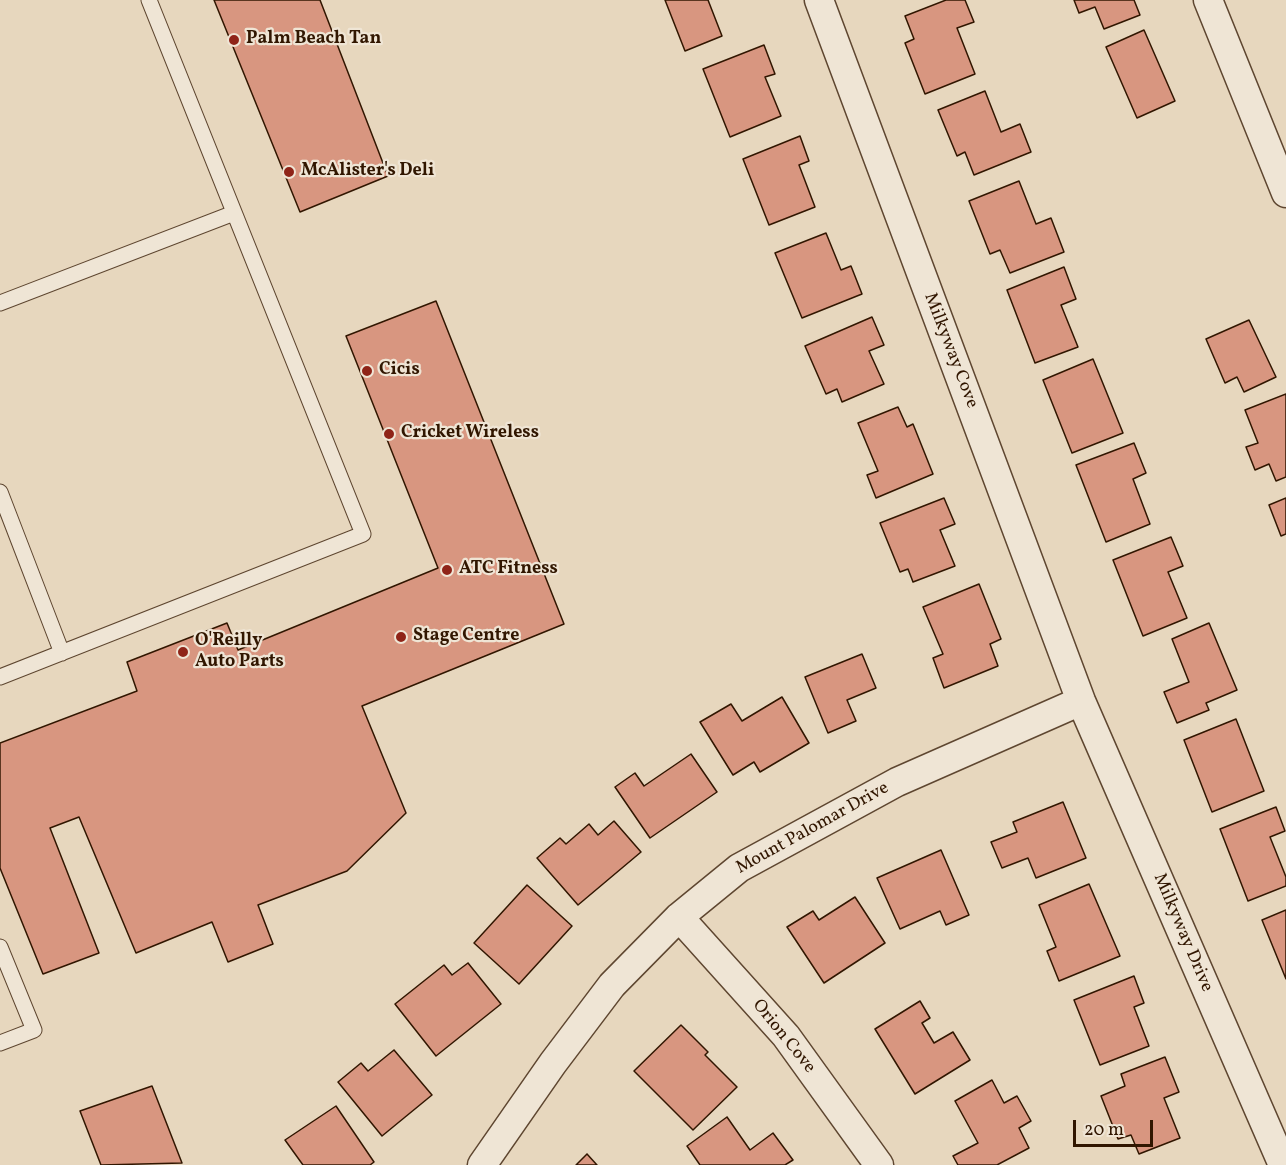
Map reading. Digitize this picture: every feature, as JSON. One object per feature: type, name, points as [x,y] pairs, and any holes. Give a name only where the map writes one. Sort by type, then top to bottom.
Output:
[{"type":"street","name":"Milkyway Cove","points":[[819,0],[1082,701]]},
{"type":"street","points":[[1208,0],[1286,193]]},
{"type":"street","name":"Mount Palomar Drive","points":[[482,1165],[553,1063],[612,985],[679,917],[739,868],[897,782],[1082,701]]},
{"type":"street","name":"Milkyway Drive","points":[[1082,701],[1283,1159]]},
{"type":"street","name":"Orion Cove","points":[[679,917],[786,1036],[879,1165]]},
{"type":"lane","points":[[0,677],[363,534],[149,0]]},
{"type":"lane","points":[[0,303],[234,213]]},
{"type":"lane","points":[[0,492],[62,653]]},
{"type":"lane","points":[[0,947],[34,1030],[0,1043]]},
{"type":"building","points":[[214,0],[320,0],[388,176],[300,212]]},
{"type":"building","points":[[665,0],[708,0],[722,36],[685,51]]},
{"type":"building","points":[[946,0],[965,0],[974,22],[957,28],[975,74],[925,94],[905,43],[914,39],[905,16]]},
{"type":"building","points":[[1074,0],[1134,0],[1140,15],[1104,29],[1095,7],[1079,13]]},
{"type":"building","points":[[1144,30],[1175,101],[1137,118],[1106,47]]},
{"type":"building","points":[[764,45],[775,74],[765,77],[781,116],[730,137],[703,69]]},
{"type":"building","points":[[985,91],[1001,132],[1020,124],[1031,152],[974,175],[965,152],[957,156],[938,110]]},
{"type":"building","points":[[800,136],[809,161],[799,165],[815,207],[769,225],[743,159]]},
{"type":"building","points":[[1019,181],[1036,224],[1051,218],[1064,252],[1010,273],[1000,250],[990,254],[969,201]]},
{"type":"building","points":[[826,233],[841,270],[851,266],[862,294],[802,318],[775,253]]},
{"type":"building","points":[[1064,267],[1076,299],[1061,305],[1078,347],[1035,363],[1007,290]]},
{"type":"building","name":"Stage Centre","points":[[436,301],[564,624],[362,706],[406,813],[347,871],[258,905],[273,944],[228,962],[212,922],[136,953],[79,817],[50,828],[99,953],[43,974],[0,868],[0,743],[137,691],[127,662],[227,623],[238,650],[438,568],[346,336]]},
{"type":"building","points":[[872,317],[884,345],[869,351],[884,384],[842,402],[837,389],[826,394],[805,346]]},
{"type":"building","points":[[1249,320],[1276,377],[1244,392],[1237,377],[1225,383],[1206,339]]},
{"type":"building","points":[[1093,359],[1123,433],[1072,453],[1043,380]]},
{"type":"building","points":[[1286,394],[1286,477],[1276,481],[1269,464],[1255,470],[1246,447],[1258,443],[1245,410]]},
{"type":"building","points":[[898,407],[907,427],[913,424],[933,474],[876,498],[867,475],[878,471],[858,423]]},
{"type":"building","points":[[1134,443],[1146,473],[1133,479],[1150,524],[1106,542],[1076,465]]},
{"type":"building","points":[[944,498],[955,524],[940,530],[955,566],[913,582],[908,569],[900,572],[880,523]]},
{"type":"building","points":[[1286,498],[1286,534],[1281,536],[1269,505]]},
{"type":"building","points":[[1171,537],[1183,566],[1168,572],[1187,618],[1143,636],[1113,560]]},
{"type":"building","points":[[979,584],[1001,639],[990,644],[998,666],[944,688],[933,658],[943,654],[923,607]]},
{"type":"building","points":[[1209,623],[1237,690],[1206,703],[1209,710],[1177,723],[1164,692],[1189,682],[1172,639]]},
{"type":"building","points":[[862,654],[876,688],[847,700],[856,721],[828,733],[805,677]]},
{"type":"building","points":[[782,697],[809,743],[760,772],[754,762],[733,775],[700,722],[731,704],[742,721]]},
{"type":"building","points":[[1236,719],[1264,791],[1212,812],[1184,740]]},
{"type":"building","points":[[691,754],[717,792],[650,838],[615,787],[635,773],[644,786]]},
{"type":"building","points":[[1063,802],[1086,858],[1036,878],[1028,858],[1002,868],[991,842],[1017,832],[1013,822]]},
{"type":"building","points":[[1276,807],[1285,831],[1270,837],[1286,877],[1286,886],[1248,901],[1220,829]]},
{"type":"building","points":[[614,821],[641,852],[578,905],[537,858],[560,838],[566,844],[589,824],[598,835]]},
{"type":"building","points":[[941,850],[969,915],[946,925],[940,911],[900,929],[877,878]]},
{"type":"building","points":[[1089,884],[1120,956],[1059,981],[1047,951],[1056,947],[1039,905]]},
{"type":"building","points":[[527,885],[572,926],[519,984],[474,943]]},
{"type":"building","points":[[855,897],[885,943],[824,983],[787,927],[813,911],[819,920]]},
{"type":"building","points":[[1286,910],[1286,979],[1262,920]]},
{"type":"building","points":[[468,963],[501,1004],[436,1056],[395,1004],[444,965],[452,975]]},
{"type":"building","points":[[1134,976],[1144,1003],[1134,1007],[1149,1046],[1100,1065],[1074,1000]]},
{"type":"building","points":[[920,1001],[930,1018],[922,1023],[934,1043],[953,1032],[970,1060],[915,1094],[875,1029]]},
{"type":"building","points":[[681,1025],[708,1052],[705,1055],[737,1087],[693,1130],[634,1071]]},
{"type":"building","points":[[394,1050],[432,1095],[382,1136],[338,1082],[361,1063],[368,1071]]},
{"type":"building","points":[[1165,1057],[1179,1092],[1164,1098],[1180,1138],[1139,1154],[1131,1135],[1118,1139],[1101,1096],[1125,1086],[1121,1074]]},
{"type":"building","points":[[992,1080],[1004,1103],[1017,1096],[1031,1121],[1019,1128],[1029,1148],[997,1165],[958,1165],[953,1156],[978,1143],[955,1101]]},
{"type":"building","points":[[152,1086],[182,1163],[101,1165],[80,1111]]},
{"type":"building","points":[[336,1106],[374,1162],[370,1165],[303,1165],[285,1140]]},
{"type":"building","points":[[727,1117],[750,1150],[773,1133],[793,1160],[785,1165],[700,1165],[687,1146]]},
{"type":"building","points":[[587,1154],[597,1165],[576,1165]]},
{"type":"place","name":"Palm Beach Tan","points":[[234,40]]},
{"type":"place","name":"McAlister's Deli","points":[[289,172]]},
{"type":"place","name":"Cicis","points":[[367,371]]},
{"type":"place","name":"Cricket Wireless","points":[[389,434]]},
{"type":"place","name":"ATC Fitness","points":[[447,570]]},
{"type":"place","name":"Stage Centre","points":[[401,637]]},
{"type":"place","name":"O'Reilly Auto Parts","points":[[183,652]]}]
